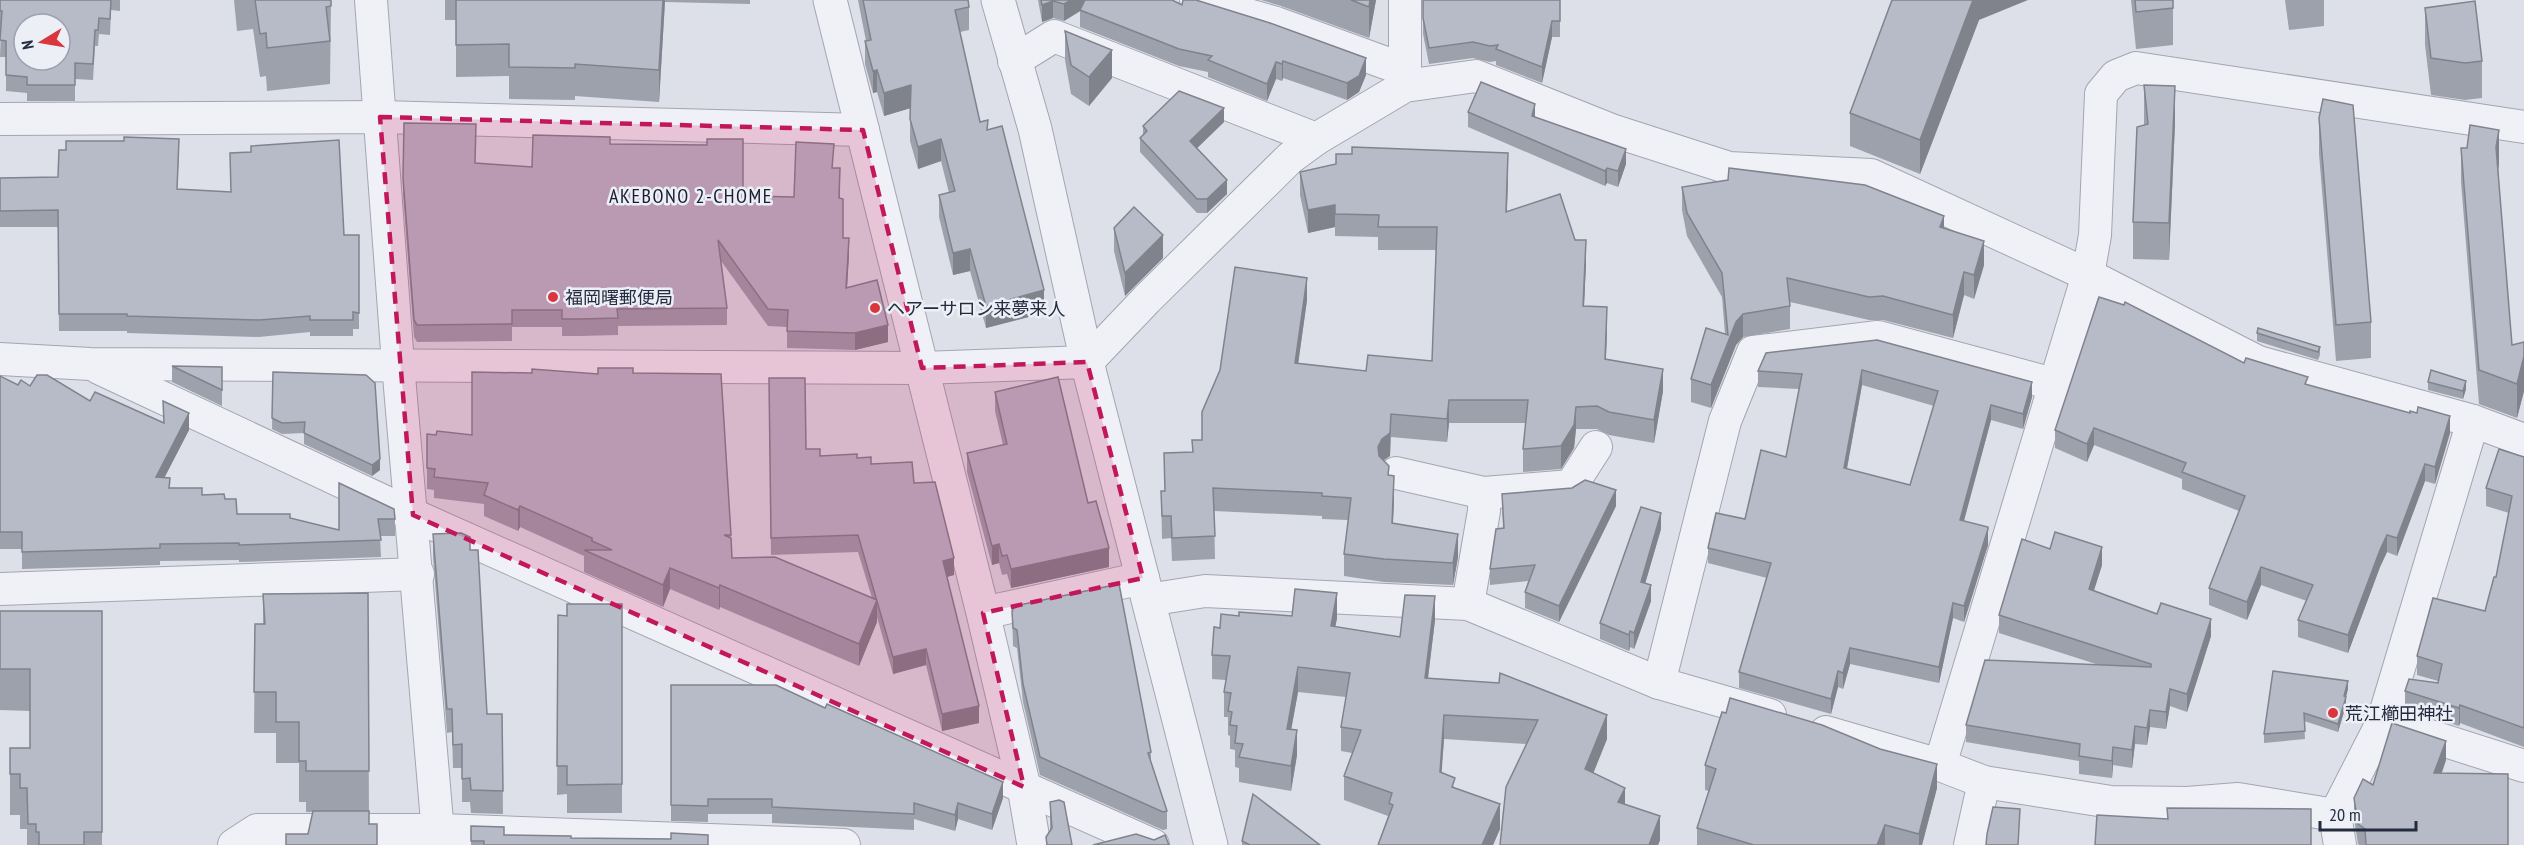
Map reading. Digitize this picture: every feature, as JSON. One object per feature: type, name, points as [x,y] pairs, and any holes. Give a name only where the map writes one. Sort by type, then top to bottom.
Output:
[{"type":"street","points":[[371,0],[398,364],[439,837]]},
{"type":"street","points":[[830,0],[983,614],[1024,787],[1034,845]]},
{"type":"street","points":[[998,0],[1035,129],[1087,362],[1211,845]]},
{"type":"street","points":[[1196,0],[1276,23],[1405,78],[1476,76],[1614,131],[1729,168],[1871,175],[2088,275],[2258,362],[2473,421],[2524,440]]},
{"type":"street","points":[[1405,0],[1405,78]]},
{"type":"street","points":[[1014,61],[1054,36],[1316,139]]},
{"type":"street","points":[[1940,765],[2053,384],[2088,275],[2095,235],[2101,94],[2116,76],[2136,68],[2524,127]]},
{"type":"street","points":[[0,359],[90,364],[922,368],[1087,362],[1147,299],[1290,158],[1405,78]]},
{"type":"street","points":[[0,119],[380,117],[863,130]]},
{"type":"street","points":[[1659,683],[1725,421],[1754,351],[1878,337],[2053,384]]},
{"type":"street","points":[[90,364],[412,515],[1154,845]]},
{"type":"street","points":[[2340,845],[2336,814],[2383,721],[2473,421]]},
{"type":"street","points":[[1396,472],[1484,493],[1571,486],[1596,447]]},
{"type":"street","points":[[1468,604],[1484,511],[1484,493]]},
{"type":"street","points":[[0,589],[418,574]]},
{"type":"street","points":[[983,614],[1146,589],[1468,604],[1659,683],[1940,765],[1984,782],[2111,802],[2187,803],[2238,799],[2336,814]]},
{"type":"street","points":[[2383,721],[2524,766]]},
{"type":"street","points":[[1970,845],[1984,782]]},
{"type":"street","points":[[234,845],[257,830],[439,837],[843,845]]},
{"type":"highlighted area","points":[[380,117],[863,130],[922,368],[1087,362],[1143,578],[983,613],[1024,787],[413,515]]},
{"type":"building","points":[[0,0],[111,0],[110,19],[99,18],[98,30],[95,30],[93,64],[75,63],[75,85],[27,85],[27,77],[6,75],[6,41],[0,40],[2,11],[0,11]]},
{"type":"building","points":[[255,0],[331,0],[331,6],[326,7],[330,41],[267,48],[266,33],[260,34]]},
{"type":"building","points":[[456,0],[663,0],[659,70],[575,64],[575,68],[509,67],[509,44],[456,45]]},
{"type":"building","points":[[863,0],[968,0],[969,7],[955,10],[980,122],[988,120],[987,130],[1002,126],[1044,290],[986,306],[970,249],[953,253],[939,195],[955,191],[941,139],[918,147],[910,119],[911,85],[884,93],[877,70],[873,71],[865,41],[871,40]]},
{"type":"building","points":[[1041,0],[1071,0],[1064,4],[1053,1],[1042,5]]},
{"type":"building","points":[[1085,0],[1172,0],[1182,5],[1183,0],[1196,0],[1270,23],[1366,58],[1359,76],[1347,83],[1283,61],[1282,64],[1276,62],[1267,84],[1208,60],[1212,56],[1179,49],[1080,10]]},
{"type":"building","points":[[1351,0],[1370,0],[1369,7]]},
{"type":"building","points":[[1423,0],[1560,0],[1560,21],[1552,21],[1542,67],[1496,49],[1498,45],[1490,46],[1473,42],[1429,48],[1423,18]]},
{"type":"building","points":[[1892,0],[1973,0],[1920,140],[1850,113]]},
{"type":"building","points":[[2135,0],[2173,0],[2173,8],[2136,12]]},
{"type":"building","points":[[2475,1],[2482,61],[2465,63],[2431,58],[2425,8]]},
{"type":"building","points":[[1065,31],[1112,50],[1089,77],[1071,65]]},
{"type":"building","points":[[1481,82],[1535,104],[1532,116],[1626,149],[1618,171],[1607,168],[1605,171],[1468,112]]},
{"type":"building","points":[[2144,85],[2175,86],[2169,223],[2133,222],[2137,127],[2148,124]]},
{"type":"building","points":[[1179,91],[1224,108],[1190,141],[1227,180],[1207,199],[1197,199],[1140,138],[1147,131],[1143,126]]},
{"type":"building","points":[[2323,99],[2353,105],[2371,322],[2336,325],[2319,118]]},
{"type":"building","points":[[404,123],[476,124],[475,163],[532,167],[533,135],[610,137],[610,144],[707,145],[707,139],[743,139],[743,196],[794,197],[796,142],[834,144],[832,168],[840,168],[839,198],[843,199],[843,238],[849,238],[846,288],[877,280],[888,325],[855,333],[787,331],[788,310],[768,309],[718,240],[727,308],[617,309],[618,318],[580,319],[562,319],[562,310],[512,310],[512,324],[417,325],[414,320],[403,178]]},
{"type":"building","points":[[2470,125],[2499,130],[2496,147],[2512,345],[2524,342],[2524,356],[2517,384],[2479,370],[2461,148],[2467,148]]},
{"type":"building","points":[[124,137],[179,139],[177,189],[231,192],[230,153],[251,152],[251,146],[339,140],[344,235],[359,235],[359,313],[353,312],[353,320],[310,320],[310,316],[259,320],[127,316],[127,314],[59,314],[58,210],[0,211],[0,178],[58,177],[59,150],[66,150],[66,141],[124,141]]},
{"type":"building","points":[[1352,147],[1508,153],[1506,212],[1560,194],[1575,240],[1586,240],[1583,306],[1607,307],[1605,359],[1663,369],[1654,420],[1609,412],[1597,406],[1576,407],[1574,425],[1561,446],[1523,449],[1528,400],[1449,400],[1447,419],[1391,414],[1390,433],[1382,439],[1378,447],[1379,456],[1389,466],[1388,475],[1394,476],[1392,523],[1458,534],[1453,563],[1344,554],[1351,498],[1322,496],[1322,493],[1213,488],[1215,536],[1172,538],[1171,516],[1162,516],[1161,491],[1165,491],[1164,453],[1193,452],[1192,440],[1202,440],[1202,412],[1220,370],[1235,267],[1307,278],[1295,363],[1366,371],[1368,355],[1432,361],[1437,227],[1378,227],[1379,215],[1335,214],[1335,205],[1308,210],[1300,172],[1336,164],[1336,154],[1352,154]]},
{"type":"building","points":[[1729,168],[1865,185],[1944,216],[1940,227],[1984,241],[1974,275],[1964,272],[1953,315],[1883,296],[1869,297],[1787,278],[1790,306],[1743,314],[1736,322],[1711,385],[1691,379],[1706,328],[1728,335],[1722,273],[1687,213],[1682,187],[1728,180]]},
{"type":"building","points":[[1134,207],[1163,235],[1125,273],[1114,228]]},
{"type":"building","points":[[2099,297],[2124,305],[2125,302],[2244,363],[2246,358],[2308,377],[2305,384],[2410,413],[2410,411],[2417,413],[2418,407],[2450,416],[2435,467],[2425,464],[2397,538],[2387,535],[2348,635],[2298,620],[2313,585],[2261,567],[2247,602],[2209,588],[2245,496],[2182,472],[2186,463],[2094,428],[2087,444],[2055,430]]},
{"type":"building","points":[[2258,328],[2320,347],[2318,352],[2257,333]]},
{"type":"building","points":[[1877,340],[2032,382],[2023,414],[1991,405],[1960,520],[1988,527],[1988,529],[1964,606],[1953,603],[1939,667],[1850,648],[1843,673],[1838,671],[1831,699],[1739,672],[1771,563],[1708,548],[1716,513],[1745,519],[1761,450],[1786,457],[1802,374],[1758,371],[1766,353]],"holes":[[[1862,370],[1938,391],[1910,485],[1844,468]]]},
{"type":"building","points":[[172,366],[222,367],[222,390]]},
{"type":"building","points":[[598,368],[633,368],[633,373],[721,374],[731,535],[724,535],[731,538],[732,558],[775,557],[877,600],[859,644],[720,585],[719,588],[670,568],[663,585],[584,550],[612,550],[592,541],[592,538],[520,506],[518,510],[484,495],[488,483],[434,477],[435,469],[427,468],[427,434],[436,435],[437,431],[472,435],[472,372],[532,373],[532,369],[598,374]]},
{"type":"building","points":[[2431,370],[2466,381],[2463,391],[2428,382]]},
{"type":"building","points":[[273,372],[366,375],[375,383],[380,459],[372,465],[304,433],[305,422],[282,423],[272,418]]},
{"type":"building","points":[[37,375],[47,375],[90,401],[95,392],[164,423],[163,401],[189,413],[156,477],[170,478],[169,488],[202,488],[202,495],[224,494],[225,499],[236,499],[237,514],[290,514],[290,518],[339,530],[339,483],[394,509],[395,519],[378,519],[381,540],[239,545],[239,543],[160,544],[160,548],[22,552],[22,532],[0,532],[0,376],[18,385],[21,380],[30,386]]},
{"type":"building","points":[[1058,377],[1088,503],[1096,501],[1109,548],[1011,569],[1007,555],[1002,556],[999,544],[992,546],[967,453],[1007,444],[995,392]]},
{"type":"building","points":[[769,378],[805,378],[806,449],[820,449],[820,456],[857,454],[857,458],[871,457],[871,464],[912,462],[914,483],[935,482],[954,558],[943,561],[979,706],[942,714],[926,649],[893,657],[858,535],[771,538]]},
{"type":"building","points":[[2499,449],[2524,457],[2524,728],[2460,705],[2459,708],[2405,691],[2409,679],[2438,683],[2442,664],[2417,656],[2433,598],[2485,611],[2494,577],[2496,577],[2512,496],[2486,488]]},
{"type":"building","points":[[1585,480],[1616,490],[1559,606],[1525,592],[1535,565],[1490,569],[1496,529],[1504,528],[1502,494],[1572,488]]},
{"type":"building","points":[[1641,507],[1661,513],[1641,582],[1651,585],[1634,633],[1630,631],[1629,635],[1600,623]]},
{"type":"building","points":[[2055,532],[2102,547],[2089,589],[2157,614],[2161,603],[2211,619],[2187,694],[2170,689],[2166,712],[2150,710],[2147,728],[2135,726],[2132,750],[2113,747],[2112,761],[2079,756],[2080,744],[1966,725],[1985,660],[2151,667],[2151,664],[1999,615],[2022,539],[2050,549]]},
{"type":"building","points":[[461,533],[470,537],[470,550],[478,550],[487,714],[502,714],[503,791],[471,790],[470,778],[462,779],[462,744],[453,745],[452,709],[447,709],[433,534]]},
{"type":"building","points":[[1119,584],[1151,752],[1148,753],[1167,811],[1163,812],[1040,757],[1023,684],[1017,630],[1013,628],[1012,611],[1015,606]]},
{"type":"building","points":[[1295,589],[1337,593],[1331,626],[1400,637],[1405,595],[1435,596],[1425,678],[1499,683],[1500,673],[1607,715],[1585,769],[1625,788],[1618,802],[1660,816],[1649,845],[1500,845],[1506,787],[1538,720],[1444,715],[1440,772],[1455,778],[1452,787],[1500,804],[1482,845],[1378,845],[1393,805],[1389,803],[1392,793],[1344,776],[1361,730],[1341,727],[1350,673],[1298,667],[1287,729],[1297,730],[1291,766],[1239,757],[1243,744],[1235,743],[1237,726],[1230,725],[1232,712],[1228,711],[1231,693],[1224,692],[1230,656],[1212,655],[1214,627],[1220,628],[1221,614],[1239,616],[1239,612],[1292,616]]},
{"type":"building","points":[[368,593],[369,771],[306,771],[306,761],[299,761],[299,722],[276,722],[276,692],[254,692],[255,624],[265,624],[263,594]]},
{"type":"building","points":[[567,604],[622,604],[622,784],[567,785],[567,766],[557,766],[558,615],[567,616]]},
{"type":"building","points":[[0,611],[102,611],[102,832],[84,832],[84,845],[39,845],[39,832],[36,832],[36,824],[28,824],[27,788],[20,788],[20,774],[10,774],[10,748],[30,748],[30,669],[0,669]]},
{"type":"building","points":[[2273,671],[2348,681],[2338,724],[2304,713],[2305,731],[2264,734]]},
{"type":"building","points":[[671,685],[776,685],[825,708],[827,704],[1003,782],[992,814],[958,803],[955,815],[914,803],[914,814],[772,807],[772,799],[708,799],[708,806],[671,805]]},
{"type":"building","points":[[1730,698],[1822,725],[1880,749],[1937,764],[1919,834],[1885,825],[1877,845],[1754,845],[1697,828],[1716,769],[1705,765],[1722,712],[1726,713]]},
{"type":"building","points":[[2392,723],[2446,741],[2434,773],[2508,774],[2508,845],[2366,845],[2365,829],[2358,824],[2354,798],[2363,779],[2373,785]]},
{"type":"building","points":[[1253,794],[1320,845],[1250,845],[1242,841]]},
{"type":"building","points":[[1059,800],[1064,802],[1072,845],[1047,845],[1046,837],[1052,828],[1050,802]]},
{"type":"building","points":[[1993,807],[2020,809],[2018,845],[1986,845]]},
{"type":"building","points":[[2167,808],[2311,809],[2311,845],[2095,845],[2097,815],[2168,819]]},
{"type":"building","points":[[313,811],[369,811],[369,824],[377,824],[377,845],[286,845],[286,834],[308,834]]},
{"type":"building","points":[[471,826],[504,827],[504,835],[571,836],[571,838],[671,839],[671,833],[708,835],[708,845],[484,845],[484,841],[471,841]]},
{"type":"building","points":[[1136,834],[1154,840],[1165,835],[1169,845],[1093,845]]},
{"type":"place","name":"福岡曙郵便局","points":[[553,297]]},
{"type":"place","name":"ヘアーサロン来夢来人","points":[[875,308]]},
{"type":"place","name":"荒江櫛田神社","points":[[2333,713]]},
{"type":"district","name":"AKEBONO 2-CHOME","points":[[691,196]]}]
